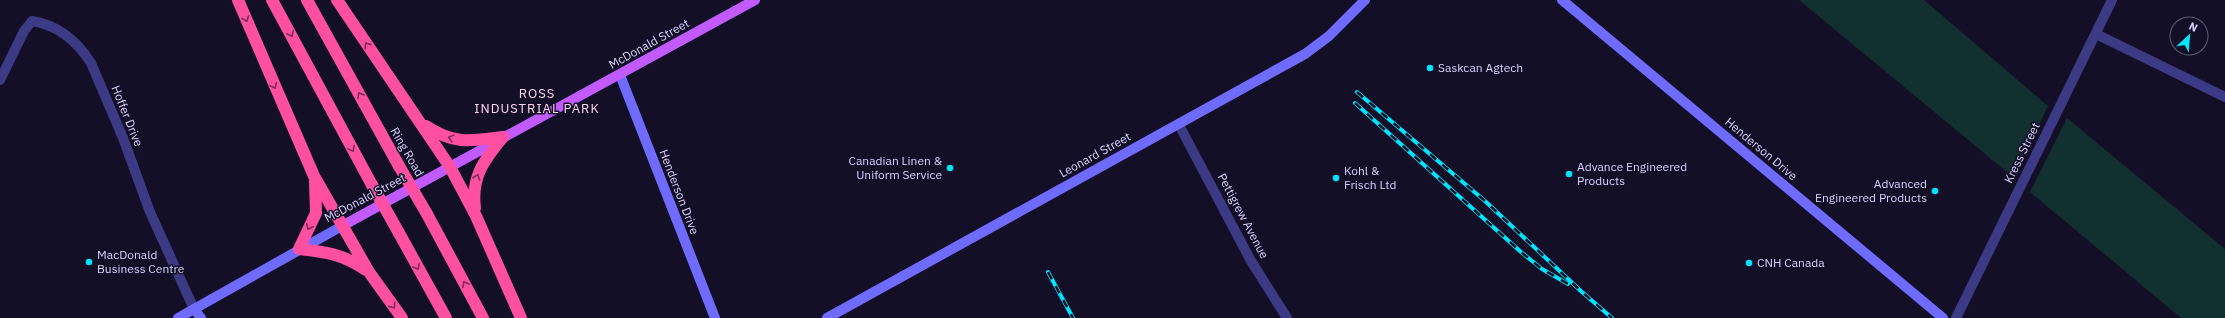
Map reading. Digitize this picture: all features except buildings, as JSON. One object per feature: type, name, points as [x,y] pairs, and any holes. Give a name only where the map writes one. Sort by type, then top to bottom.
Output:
[{"type":"highway","points":[[238,0],[314,176],[369,272],[402,318]]},
{"type":"highway","points":[[272,0],[398,233],[446,318]]},
{"type":"highway","name":"Ring Road","points":[[307,0],[427,214],[483,318]]},
{"type":"highway","points":[[337,0],[422,123],[450,167],[476,216],[521,318]]},
{"type":"highway","points":[[422,123],[441,136],[456,140],[472,141],[503,136]]},
{"type":"highway","points":[[476,216],[473,194],[475,182],[486,158],[503,136]]},
{"type":"highway","points":[[314,176],[317,197],[316,212],[299,249],[338,254],[351,259],[369,272]]},
{"type":"main road","name":"McDonald Street","points":[[342,226],[503,136],[620,76],[755,0]]},
{"type":"street","name":"Leonard Street","points":[[827,318],[1179,125],[1305,54],[1329,36],[1365,0]]},
{"type":"street","name":"Henderson Drive","points":[[1562,0],[1943,318]]},
{"type":"street","name":"Kress Street","points":[[1956,318],[2112,0]]},
{"type":"street","name":"Hoffer Drive","points":[[0,80],[24,31],[32,21],[47,23],[60,31],[84,52],[91,63],[123,138],[150,212],[194,309]]},
{"type":"street","points":[[2096,34],[2225,97]]},
{"type":"street","name":"Henderson Drive","points":[[620,76],[715,318]]},
{"type":"street","name":"Pettigrew Avenue","points":[[1179,125],[1251,261],[1287,318]]},
{"type":"street","name":"McDonald Street","points":[[178,318],[342,226]]},
{"type":"street","points":[[194,309],[201,318]]},
{"type":"green space","points":[[1799,0],[1924,0],[2048,106],[2013,177]]},
{"type":"green space","points":[[2067,118],[2225,249],[2225,318],[2181,318],[2030,192]]},
{"type":"railway","points":[[1357,92],[1485,201],[1582,292],[1612,318]]},
{"type":"railway","points":[[1355,103],[1521,252],[1542,269],[1568,284]]},
{"type":"railway","points":[[1048,272],[1073,318]]},
{"type":"place","name":"Saskcan Agtech","points":[[1430,68]]},
{"type":"place","name":"Canadian Linen & Uniform Service","points":[[950,168]]},
{"type":"place","name":"Advance Engineered Products","points":[[1569,174]]},
{"type":"place","name":"Kohl & Frisch Ltd","points":[[1336,178]]},
{"type":"place","name":"Advanced Engineered Products","points":[[1935,191]]},
{"type":"place","name":"MacDonald Business Centre","points":[[89,262]]},
{"type":"place","name":"CNH Canada","points":[[1749,263]]},
{"type":"district","name":"ROSS INDUSTRIAL PARK","points":[[537,100]]}]
